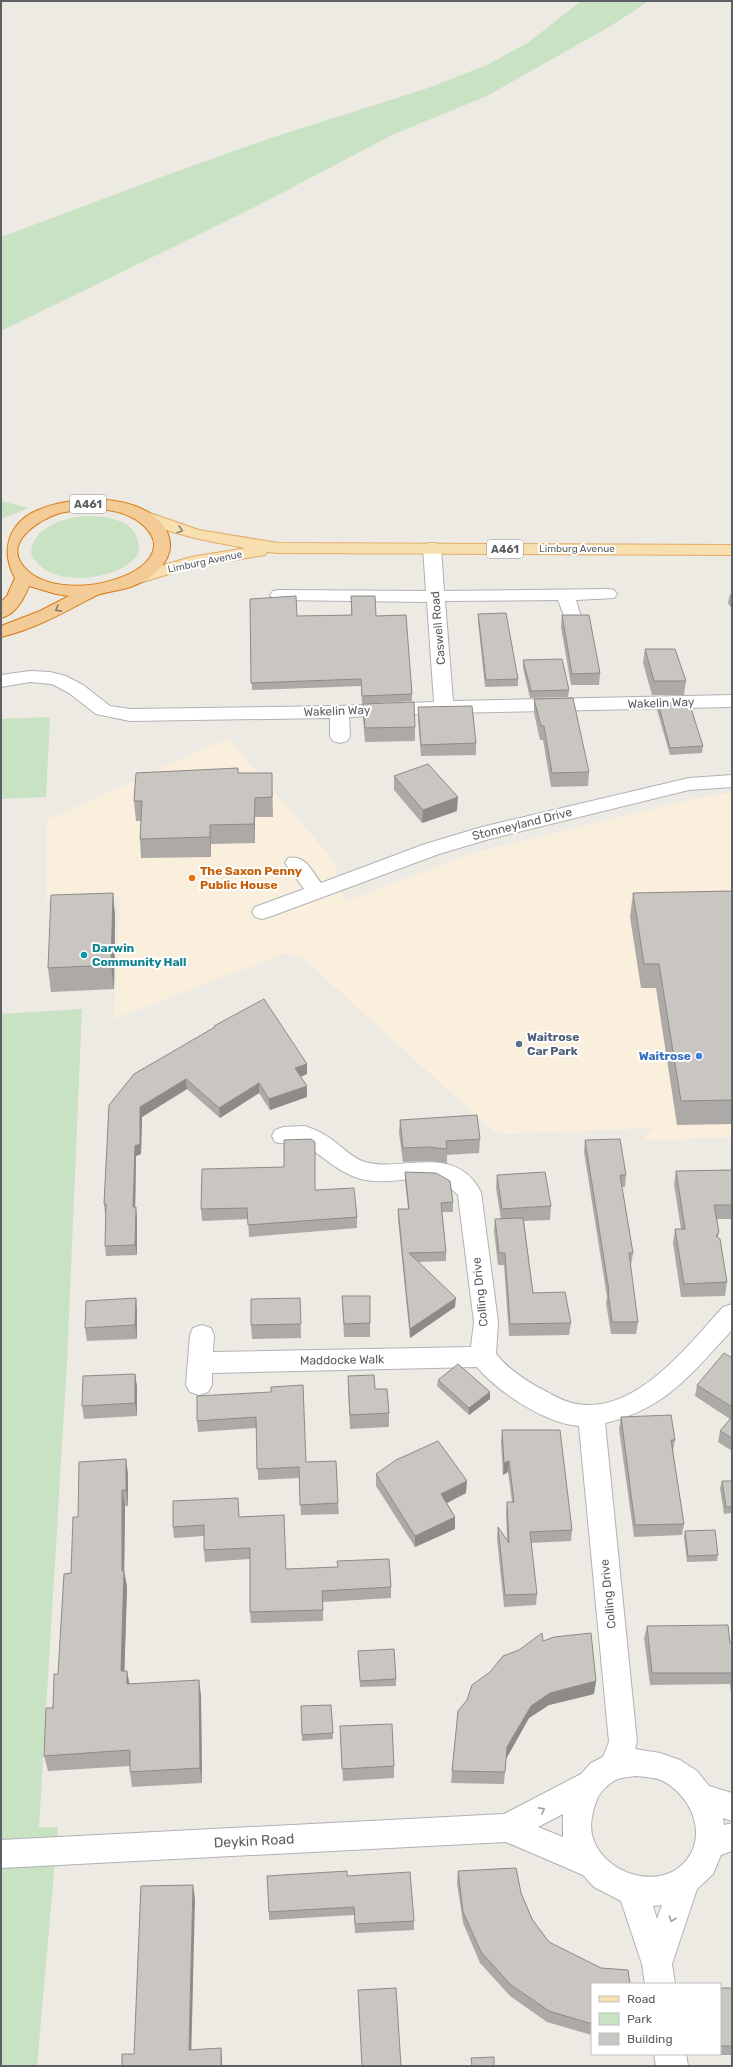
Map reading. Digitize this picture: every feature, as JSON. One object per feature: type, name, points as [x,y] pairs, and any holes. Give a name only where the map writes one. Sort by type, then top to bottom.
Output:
[{"type":"highway","name":"A461","points":[[1,632],[46,615],[92,591],[132,580],[155,564],[162,550],[160,533],[144,516],[121,507],[87,504],[52,510],[21,526],[9,545],[10,561],[22,575]]},
{"type":"highway","name":"A461","points":[[1,528],[33,519]]},
{"type":"highway","name":"A461","points":[[1,568],[22,575],[53,589],[67,591],[92,591]]},
{"type":"highway","points":[[1,613],[15,598],[22,575]]},
{"type":"main road","name":"Limburg Avenue","points":[[144,516],[176,529],[198,535],[278,548]]},
{"type":"main road","name":"Limburg Avenue","points":[[132,580],[191,562],[278,548],[732,550]]},
{"type":"street","name":"Caswell Road","points":[[432,548],[444,707]]},
{"type":"street","points":[[280,595],[308,603],[375,597],[435,595],[608,594]]},
{"type":"street","points":[[566,595],[572,617]]},
{"type":"street","name":"Wakelin Way","points":[[1,681],[30,676],[49,678],[67,683],[77,689],[87,700],[104,711],[130,715],[339,712],[444,707],[732,701]]},
{"type":"street","points":[[339,712],[340,738]]},
{"type":"street","name":"Stonneyland Drive","points":[[262,912],[432,849],[482,834],[689,784],[732,781]]},
{"type":"street","points":[[294,863],[317,892]]},
{"type":"street","name":"Colling Drive","points":[[283,1136],[304,1135],[326,1147],[354,1169],[370,1172],[435,1170],[453,1176],[463,1184],[469,1192],[486,1322],[483,1357]]},
{"type":"street","points":[[483,1357],[496,1373],[511,1385],[569,1414],[591,1415],[611,1412],[650,1396],[678,1373],[732,1314]]},
{"type":"street","name":"Maddocke Walk","points":[[202,1335],[200,1374],[483,1357]]},
{"type":"street","name":"Colling Drive","points":[[591,1415],[618,1754]]},
{"type":"street","points":[[618,1754],[636,1762],[659,1765],[690,1783],[708,1812],[711,1828],[721,1840],[697,1872],[685,1882],[669,1890],[651,1893],[633,1891],[612,1882],[602,1876],[591,1864],[579,1844],[575,1823],[579,1802],[589,1784],[618,1754]]},
{"type":"street","name":"Deykin Road","points":[[1,1854],[507,1828],[589,1784]]},
{"type":"street","points":[[700,1797],[732,1807]]},
{"type":"street","name":"Deykin Road","points":[[507,1828],[591,1864]]},
{"type":"street","points":[[658,1974],[685,1882]]},
{"type":"street","points":[[633,1891],[658,1974]]},
{"type":"street","points":[[670,2055],[672,2066]]},
{"type":"shaded area","points":[[228,738],[333,860],[345,902],[466,855],[692,799],[732,792],[732,1137],[642,1141],[654,1128],[504,1134],[492,1130],[304,959],[286,953],[114,1019],[120,897],[46,900],[47,820]]},
{"type":"green space","points":[[581,1],[649,1],[609,27],[487,96],[394,134],[249,210],[1,331],[1,237],[175,172],[274,137],[428,88],[487,65],[529,42]]},
{"type":"green space","points":[[1,501],[29,508],[1,519]]},
{"type":"green space","points":[[86,516],[110,518],[125,523],[131,528],[138,542],[139,552],[136,557],[126,565],[113,572],[81,578],[65,577],[50,572],[39,565],[31,553],[37,536],[43,530],[59,521]]},
{"type":"green space","points":[[50,717],[46,797],[1,799],[1,719]]},
{"type":"green space","points":[[82,1009],[67,1363],[39,1827],[58,1827],[37,2066],[1,2066],[1,1014]]},
{"type":"building","points":[[296,596],[297,616],[352,615],[351,596],[375,596],[376,616],[406,615],[412,694],[362,696],[361,679],[251,683],[250,599]]},
{"type":"building","points":[[506,613],[518,679],[486,680],[478,614]]},
{"type":"building","points":[[562,615],[589,615],[600,673],[572,674]]},
{"type":"building","points":[[645,649],[675,649],[686,681],[654,681]]},
{"type":"building","points":[[562,659],[569,690],[531,691],[523,660]]},
{"type":"building","points":[[573,698],[589,772],[552,773],[544,726],[541,726],[534,699]]},
{"type":"building","points":[[414,702],[415,727],[365,728],[363,704]]},
{"type":"building","points":[[689,702],[703,746],[670,748],[658,703]]},
{"type":"building","points":[[472,706],[476,743],[421,745],[418,707]]},
{"type":"building","points":[[428,764],[458,797],[423,810],[394,776]]},
{"type":"building","points":[[238,768],[238,773],[272,773],[272,797],[255,798],[254,824],[210,825],[210,837],[140,839],[142,801],[134,801],[136,773]]},
{"type":"building","name":"Waitrose","points":[[732,891],[732,1100],[681,1101],[659,964],[644,964],[633,893]]},
{"type":"building","name":"Darwin Community Hall","points":[[113,893],[111,965],[48,968],[51,895]]},
{"type":"building","points":[[264,999],[307,1064],[295,1068],[307,1086],[269,1099],[259,1083],[219,1108],[186,1079],[140,1107],[140,1144],[135,1146],[133,1207],[136,1207],[135,1245],[105,1246],[106,1204],[104,1204],[109,1105],[134,1074],[215,1027],[214,1026]]},
{"type":"building","points":[[477,1115],[480,1139],[446,1141],[447,1149],[428,1147],[403,1148],[400,1120]]},
{"type":"building","points":[[311,1139],[315,1142],[315,1190],[354,1188],[357,1217],[248,1225],[247,1208],[201,1209],[202,1169],[284,1167],[284,1140]]},
{"type":"building","points":[[620,1139],[626,1175],[620,1175],[633,1253],[629,1253],[638,1322],[612,1322],[609,1291],[585,1140]]},
{"type":"building","points":[[732,1170],[732,1205],[714,1205],[719,1232],[716,1236],[720,1239],[727,1282],[684,1284],[675,1229],[685,1229],[676,1171]]},
{"type":"building","points":[[405,1172],[436,1173],[450,1181],[453,1202],[441,1203],[446,1252],[409,1253],[456,1298],[410,1329],[398,1209],[409,1209]]},
{"type":"building","points":[[545,1172],[551,1206],[502,1209],[497,1175]]},
{"type":"building","points":[[523,1218],[533,1293],[565,1292],[571,1323],[510,1324],[505,1253],[499,1253],[495,1219]]},
{"type":"building","points":[[342,1296],[370,1296],[370,1323],[344,1324]]},
{"type":"building","points":[[136,1298],[135,1325],[85,1328],[86,1301]]},
{"type":"building","points":[[300,1298],[301,1324],[251,1325],[251,1299]]},
{"type":"building","points":[[724,1353],[732,1358],[732,1407],[697,1385]]},
{"type":"building","points":[[458,1364],[490,1392],[469,1408],[438,1380]]},
{"type":"building","points":[[135,1374],[135,1403],[82,1406],[83,1376]]},
{"type":"building","points":[[374,1375],[375,1389],[387,1389],[389,1413],[350,1415],[348,1376]]},
{"type":"building","points":[[303,1385],[306,1462],[336,1461],[338,1503],[300,1505],[299,1467],[257,1469],[256,1417],[197,1421],[197,1396],[271,1392],[271,1387]]},
{"type":"building","points":[[671,1415],[675,1440],[671,1440],[684,1524],[635,1525],[621,1417]]},
{"type":"building","points":[[732,1417],[732,1438],[720,1431]]},
{"type":"building","points":[[502,1430],[560,1430],[572,1530],[530,1532],[537,1594],[505,1595],[498,1527],[509,1543],[507,1502],[514,1502],[509,1461],[504,1463]]},
{"type":"building","points":[[438,1441],[467,1481],[441,1494],[455,1517],[415,1536],[376,1474],[396,1460]]},
{"type":"building","points":[[126,1459],[126,1490],[122,1490],[122,1571],[124,1571],[121,1671],[127,1671],[127,1684],[199,1680],[200,1768],[130,1772],[130,1750],[44,1756],[46,1708],[53,1708],[54,1674],[58,1674],[64,1574],[71,1573],[73,1517],[78,1517],[79,1462]]},
{"type":"building","points":[[722,1481],[732,1481],[732,1507],[726,1507]]},
{"type":"building","points":[[238,1498],[239,1517],[284,1515],[286,1569],[338,1567],[337,1561],[389,1559],[391,1587],[322,1591],[323,1610],[250,1612],[250,1548],[204,1550],[204,1525],[173,1527],[173,1501]]},
{"type":"building","points":[[715,1530],[718,1555],[688,1556],[685,1531]]},
{"type":"building","points":[[728,1625],[730,1643],[732,1643],[732,1673],[652,1673],[647,1626]]},
{"type":"building","points":[[542,1633],[543,1641],[554,1637],[591,1633],[596,1681],[550,1693],[531,1706],[507,1747],[505,1772],[452,1771],[458,1711],[467,1700],[472,1685],[490,1672],[503,1656],[519,1650]]},
{"type":"building","points":[[394,1649],[396,1679],[360,1681],[358,1651]]},
{"type":"building","points":[[331,1705],[333,1733],[302,1735],[301,1706]]},
{"type":"building","points":[[392,1724],[394,1766],[342,1769],[340,1726]]},
{"type":"building","points":[[516,1868],[521,1893],[532,1919],[549,1942],[601,1968],[628,1970],[630,1983],[591,1983],[591,2024],[549,2011],[511,1985],[481,1952],[463,1912],[458,1871]]},
{"type":"building","points":[[347,1871],[347,1876],[410,1872],[414,1921],[355,1924],[354,1907],[269,1912],[267,1876]]},
{"type":"building","points":[[193,1885],[189,2050],[221,2048],[221,2066],[122,2066],[122,2054],[134,2054],[141,1886]]},
{"type":"building","points":[[396,1988],[401,2066],[362,2066],[358,1990]]},
{"type":"building","points":[[721,1988],[732,1988],[732,2046],[721,2046]]},
{"type":"building","points":[[494,2057],[494,2066],[472,2066],[471,2058]]},
{"type":"place","name":"The Saxon Penny Public House","points":[[192,878]]},
{"type":"place","name":"Darwin Community Hall","points":[[84,955]]},
{"type":"place","name":"Waitrose Car Park","points":[[519,1044]]},
{"type":"place","name":"Waitrose","points":[[699,1056]]}]
